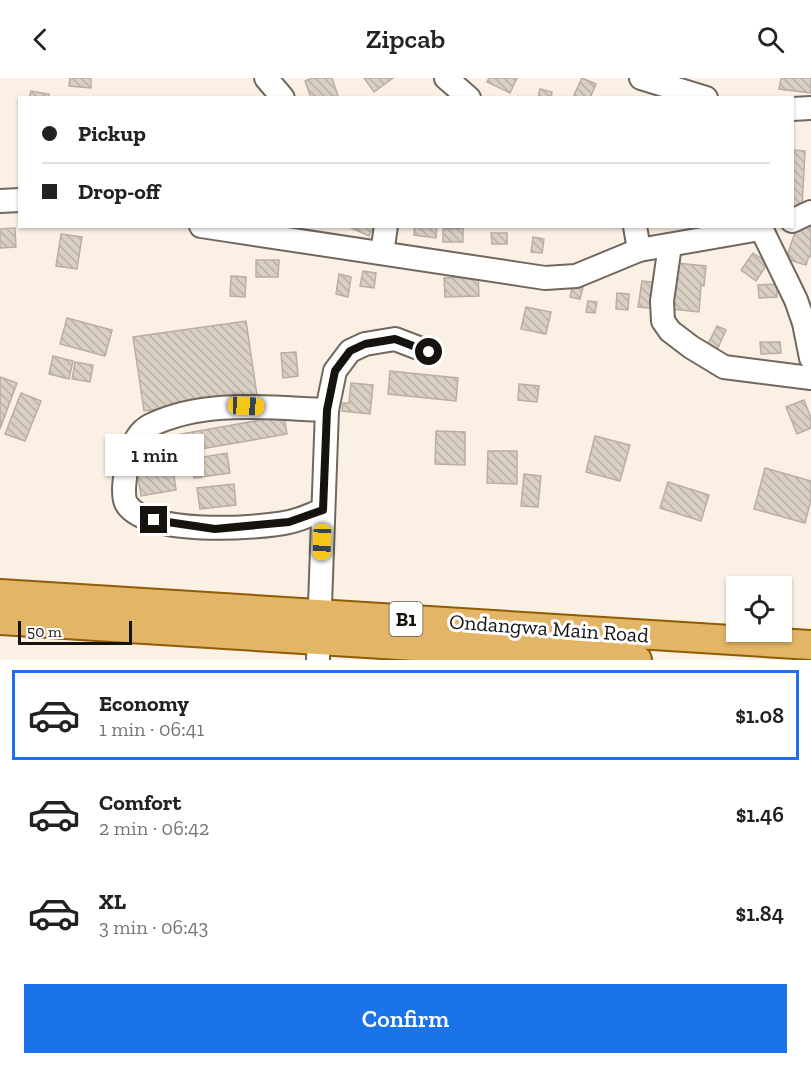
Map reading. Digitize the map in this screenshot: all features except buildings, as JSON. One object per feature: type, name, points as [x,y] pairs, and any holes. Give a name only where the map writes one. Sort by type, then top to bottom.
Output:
[{"type":"main road","name":"Ondangwa Main Road","points":[[0,594],[319,638],[719,650],[811,645]]},
{"type":"main road","name":"Ondangwa Main Road","points":[[0,620],[319,638],[637,660]]},
{"type":"street","points":[[266,78],[281,96]]},
{"type":"street","points":[[446,78],[467,96]]},
{"type":"street","points":[[641,78],[700,96]]},
{"type":"street","points":[[794,109],[811,108]]},
{"type":"street","points":[[0,201],[18,200]]},
{"type":"street","points":[[794,220],[811,212]]},
{"type":"street","points":[[214,228],[545,278],[576,276],[639,250],[767,230],[808,323],[811,358]]},
{"type":"street","points":[[382,253],[386,228]]},
{"type":"street","points":[[635,228],[639,250]]},
{"type":"street","points":[[670,244],[662,301],[663,321],[670,331],[724,367],[811,378]]},
{"type":"street","points":[[319,638],[327,410],[335,371],[350,351],[365,344],[395,339],[429,352]]},
{"type":"street","points":[[323,510],[289,522],[215,529],[154,520],[134,512],[125,501],[126,466],[138,433],[172,416],[246,406],[327,410]]},
{"type":"route","points":[[154,520],[215,529],[289,522],[323,510],[327,410],[335,371],[350,351],[365,344],[395,339],[429,352]]}]
